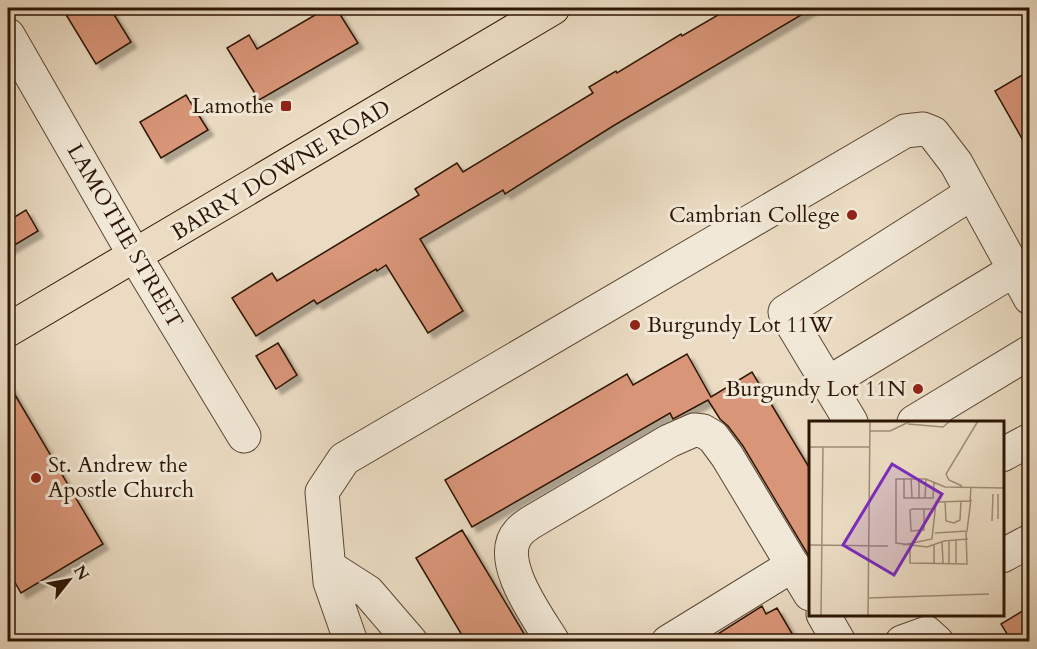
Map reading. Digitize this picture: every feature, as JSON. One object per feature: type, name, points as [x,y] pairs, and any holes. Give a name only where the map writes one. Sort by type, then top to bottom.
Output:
[{"type":"main road","name":"BARRY DOWNE ROAD","points":[[8,330],[553,8]]},
{"type":"street","name":"LAMOTHE STREET","points":[[8,35],[135,256],[244,436]]},
{"type":"street","points":[[351,642],[330,582],[322,492],[344,459],[905,131],[923,129],[933,133],[956,163],[1029,298]]},
{"type":"street","points":[[850,421],[785,312],[972,193]]},
{"type":"street","points":[[828,383],[1014,270]]},
{"type":"street","points":[[917,421],[1029,352]]},
{"type":"street","points":[[553,642],[517,578],[511,562],[512,546],[518,533],[530,523],[669,441],[694,430],[703,431],[713,437],[727,456],[809,592]]},
{"type":"street","points":[[1004,454],[1029,440]]},
{"type":"street","points":[[1004,555],[1029,541]]},
{"type":"street","points":[[668,642],[794,565]]},
{"type":"street","points":[[329,567],[368,592],[411,642]]},
{"type":"street","points":[[824,616],[839,642]]},
{"type":"street","points":[[902,642],[927,633],[937,642]]},
{"type":"building","points":[[62,8],[110,8],[131,42],[96,64]]},
{"type":"building","points":[[327,8],[336,8],[358,43],[259,100],[227,48],[249,35],[257,49]]},
{"type":"building","points":[[730,8],[813,8],[613,126],[505,194],[503,190],[420,239],[463,311],[428,333],[386,265],[317,304],[314,300],[256,336],[232,298],[272,273],[277,281],[419,195],[415,189],[457,163],[463,172],[593,93],[589,87]]},
{"type":"building","points":[[1029,71],[1029,151],[995,91]]},
{"type":"building","points":[[186,95],[208,130],[161,158],[140,122]]},
{"type":"building","points":[[26,210],[38,231],[8,249],[8,221]]},
{"type":"building","points":[[278,343],[297,375],[276,389],[256,356]]},
{"type":"building","points":[[687,354],[711,397],[752,372],[809,467],[809,556],[743,446],[720,419],[708,400],[673,419],[670,413],[472,527],[445,480],[627,374],[633,385]]},
{"type":"building","name":"St. Andrew the Apostle Church","points":[[8,383],[103,544],[21,593],[8,570]]},
{"type":"building","points":[[462,530],[529,642],[466,642],[416,558]]},
{"type":"building","points":[[762,606],[766,614],[777,608],[797,642],[705,642]]},
{"type":"building","points":[[1029,607],[1029,642],[1012,642],[1001,624]]},
{"type":"place","name":"Lamothe","points":[[286,106]]},
{"type":"place","name":"Cambrian College","points":[[852,215]]},
{"type":"place","name":"Burgundy Lot 11W","points":[[635,325]]},
{"type":"place","name":"Burgundy Lot 11N","points":[[918,389]]},
{"type":"place","name":"St. Andrew the Apostle Church","points":[[36,478]]}]
